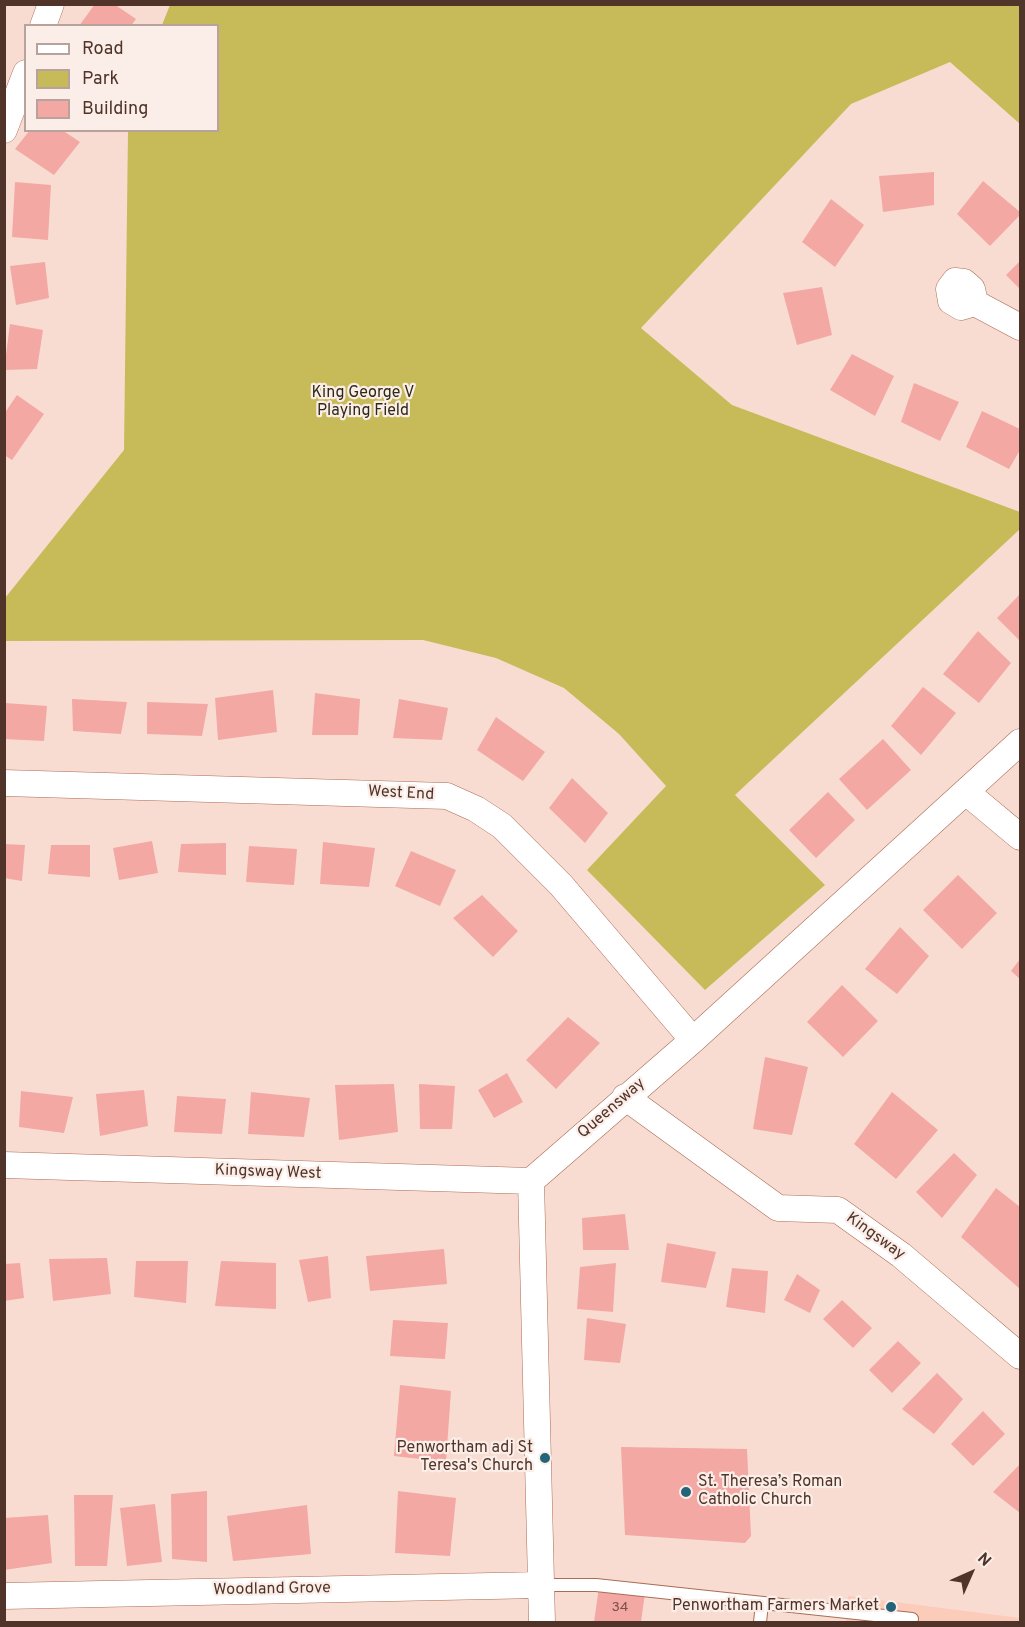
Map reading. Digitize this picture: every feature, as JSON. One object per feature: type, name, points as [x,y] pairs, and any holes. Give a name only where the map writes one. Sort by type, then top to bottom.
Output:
[{"type":"street","points":[[44,24],[51,4]]},
{"type":"street","points":[[4,130],[24,78]]},
{"type":"street","points":[[975,303],[1020,327]]},
{"type":"street","name":"Queensway","points":[[531,1181],[693,1040],[1020,742]]},
{"type":"street","name":"West End","points":[[4,783],[447,796],[476,809],[502,826],[561,885],[693,1040]]},
{"type":"street","points":[[966,792],[1020,837]]},
{"type":"street","name":"Kingsway","points":[[625,1097],[778,1208],[838,1210],[901,1255],[1020,1356]]},
{"type":"street","name":"Kingsway West","points":[[4,1165],[531,1181]]},
{"type":"street","points":[[531,1181],[542,1623]]},
{"type":"street","name":"Woodland Grove","points":[[4,1596],[540,1585]]},
{"type":"lane","points":[[540,1585],[596,1585],[912,1619]]},
{"type":"lane","points":[[760,1623],[762,1604]]},
{"type":"shaded area","name":"Penwortham Farmers Market","points":[[848,1596],[1020,1618],[1020,1622],[846,1622]]},
{"type":"green space","name":"King George V Playing Field","points":[[170,5],[1020,5],[1020,124],[950,62],[851,104],[641,328],[732,405],[1020,512],[1020,529],[735,795],[825,885],[705,990],[587,870],[666,786],[619,734],[564,688],[496,658],[423,640],[5,641],[5,598],[124,450],[128,132],[219,132],[219,24],[162,24]]},
{"type":"building","points":[[95,4],[114,4],[136,19],[132,24],[80,24]]},
{"type":"building","points":[[28,132],[65,132],[80,142],[54,175],[15,149]]},
{"type":"building","points":[[934,172],[934,205],[883,212],[879,176]]},
{"type":"building","points":[[983,181],[1020,212],[1020,215],[990,246],[957,214]]},
{"type":"building","points":[[15,182],[51,185],[48,240],[12,237]]},
{"type":"building","points":[[831,199],[864,225],[835,267],[802,242]]},
{"type":"building","points":[[1020,261],[1020,289],[1006,275]]},
{"type":"building","points":[[45,262],[49,298],[16,305],[10,266]]},
{"type":"building","points":[[822,287],[832,335],[797,345],[783,293]]},
{"type":"building","points":[[10,324],[43,330],[37,369],[4,370]]},
{"type":"building","points":[[852,354],[894,376],[875,416],[830,390]]},
{"type":"building","points":[[914,383],[959,402],[940,441],[901,422]]},
{"type":"building","points":[[17,395],[44,414],[12,460],[4,455],[4,414]]},
{"type":"building","points":[[982,411],[1020,429],[1020,450],[1009,469],[966,447]]},
{"type":"building","points":[[1020,594],[1020,641],[997,618]]},
{"type":"building","points":[[978,631],[1011,663],[979,703],[943,674]]},
{"type":"building","points":[[923,687],[956,713],[921,755],[891,726]]},
{"type":"building","points":[[273,690],[277,732],[218,740],[215,698]]},
{"type":"building","points":[[315,693],[360,699],[358,735],[312,735]]},
{"type":"building","points":[[72,699],[127,702],[121,734],[73,731]]},
{"type":"building","points":[[399,699],[448,708],[442,740],[393,738]]},
{"type":"building","points":[[147,702],[208,704],[202,736],[147,734]]},
{"type":"building","points":[[5,703],[47,706],[44,741],[4,739]]},
{"type":"building","points":[[496,717],[545,752],[523,781],[477,750]]},
{"type":"building","points":[[883,739],[911,770],[867,810],[839,779]]},
{"type":"building","points":[[572,778],[608,813],[585,843],[549,808]]},
{"type":"building","points":[[828,792],[855,820],[816,858],[789,830]]},
{"type":"building","points":[[152,841],[158,873],[119,880],[113,848]]},
{"type":"building","points":[[323,842],[375,848],[369,887],[320,884]]},
{"type":"building","points":[[226,843],[226,875],[178,872],[181,844]]},
{"type":"building","points":[[4,844],[25,845],[22,881],[4,878]]},
{"type":"building","points":[[51,845],[90,845],[90,877],[48,874]]},
{"type":"building","points":[[249,846],[297,849],[294,885],[246,882]]},
{"type":"building","points":[[411,851],[456,870],[440,906],[395,886]]},
{"type":"building","points":[[958,875],[997,913],[962,949],[923,910]]},
{"type":"building","points":[[482,895],[518,931],[493,957],[453,918]]},
{"type":"building","points":[[900,927],[929,956],[897,994],[865,969]]},
{"type":"building","points":[[1020,959],[1020,979],[1011,971]]},
{"type":"building","points":[[842,985],[878,1021],[843,1057],[807,1022]]},
{"type":"building","points":[[568,1017],[600,1043],[556,1089],[526,1060]]},
{"type":"building","points":[[765,1057],[808,1067],[792,1135],[753,1129]]},
{"type":"building","points":[[507,1073],[523,1102],[494,1118],[478,1090]]},
{"type":"building","points":[[394,1084],[398,1132],[339,1140],[335,1085]]},
{"type":"building","points":[[419,1084],[455,1086],[452,1129],[420,1129]]},
{"type":"building","points":[[144,1090],[148,1126],[100,1136],[96,1094]]},
{"type":"building","points":[[21,1091],[73,1097],[64,1133],[19,1127]]},
{"type":"building","points":[[251,1092],[310,1098],[304,1137],[248,1134]]},
{"type":"building","points":[[892,1092],[938,1130],[896,1179],[854,1144]]},
{"type":"building","points":[[177,1096],[226,1099],[222,1134],[174,1132]]},
{"type":"building","points":[[954,1153],[977,1175],[942,1218],[916,1192]]},
{"type":"building","points":[[996,1188],[1020,1207],[1020,1289],[961,1237]]},
{"type":"building","points":[[625,1214],[629,1250],[583,1250],[582,1218]]},
{"type":"building","points":[[667,1243],[716,1252],[706,1288],[661,1282]]},
{"type":"building","points":[[444,1249],[447,1284],[370,1291],[366,1256]]},
{"type":"building","points":[[328,1256],[331,1298],[308,1302],[299,1260]]},
{"type":"building","points":[[107,1258],[111,1294],[53,1301],[49,1259]]},
{"type":"building","points":[[136,1261],[188,1261],[186,1303],[134,1297]]},
{"type":"building","points":[[221,1261],[276,1263],[276,1309],[215,1306]]},
{"type":"building","points":[[20,1263],[24,1298],[4,1301],[4,1264]]},
{"type":"building","points":[[616,1263],[613,1312],[577,1309],[580,1267]]},
{"type":"building","points":[[732,1268],[768,1271],[765,1313],[726,1307]]},
{"type":"building","points":[[797,1274],[820,1290],[810,1313],[784,1300]]},
{"type":"building","points":[[842,1300],[872,1328],[853,1348],[823,1319]]},
{"type":"building","points":[[587,1318],[626,1324],[620,1363],[584,1360]]},
{"type":"building","points":[[393,1320],[448,1323],[445,1359],[390,1356]]},
{"type":"building","points":[[898,1341],[921,1363],[892,1393],[869,1370]]},
{"type":"building","points":[[937,1373],[963,1399],[934,1434],[902,1409]]},
{"type":"building","points":[[400,1385],[451,1391],[446,1462],[394,1456]]},
{"type":"building","points":[[983,1411],[1005,1434],[973,1466],[951,1444]]},
{"type":"building","name":"St. Theresa’s Roman Catholic Church","points":[[621,1447],[747,1449],[751,1536],[745,1543],[625,1535]]},
{"type":"building","points":[[1020,1464],[1020,1513],[993,1492]]},
{"type":"building","points":[[207,1491],[207,1562],[172,1559],[171,1494]]},
{"type":"building","points":[[398,1491],[456,1498],[450,1556],[395,1553]]},
{"type":"building","points":[[74,1495],[113,1495],[107,1566],[75,1566]]},
{"type":"building","points":[[155,1504],[162,1562],[127,1566],[120,1508]]},
{"type":"building","points":[[307,1505],[311,1554],[233,1561],[227,1516]]},
{"type":"building","points":[[48,1515],[52,1563],[4,1570],[4,1518]]},
{"type":"building","points":[[599,1587],[645,1593],[641,1622],[594,1622]]},
{"type":"place","name":"Penwortham adj St Teresa's Church","points":[[545,1458]]},
{"type":"place","name":"St. Theresa’s Roman Catholic Church","points":[[686,1492]]},
{"type":"place","name":"Penwortham Farmers Market","points":[[891,1607]]}]
